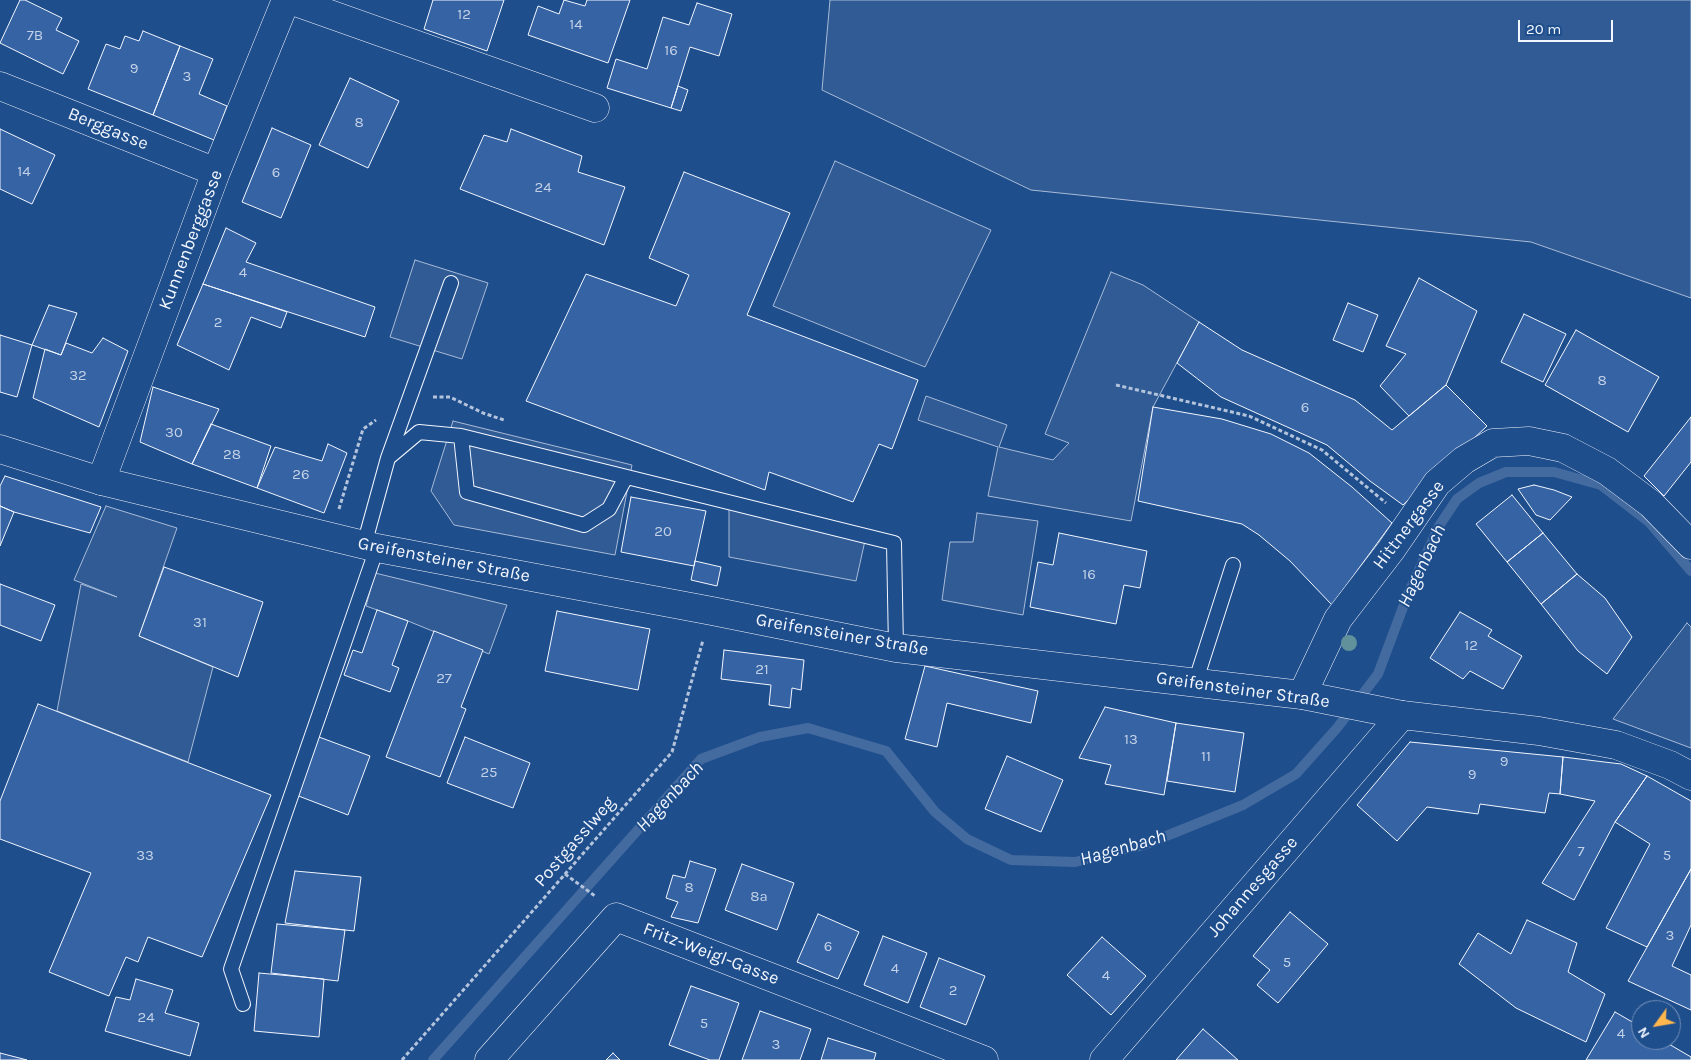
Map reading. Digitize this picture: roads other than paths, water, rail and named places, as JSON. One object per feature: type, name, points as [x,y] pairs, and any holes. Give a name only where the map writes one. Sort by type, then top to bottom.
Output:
[{"type":"street","name":"Kunnenberggasse","points":[[101,481],[216,172],[286,0]]},
{"type":"street","points":[[290,0],[595,108]]},
{"type":"street","name":"Berggasse","points":[[0,86],[216,172]]},
{"type":"street","name":"Hittnergasse","points":[[1302,695],[1338,619],[1410,523],[1437,482],[1464,460],[1493,443],[1529,441],[1563,448],[1607,471],[1650,504],[1691,545]]},
{"type":"street","name":"Greifensteiner Straße","points":[[0,449],[101,481],[370,547],[712,611],[896,648],[1302,695],[1402,715],[1539,731],[1616,745],[1670,765],[1691,776]]},
{"type":"street","name":"Johannesgasse","points":[[1104,1060],[1402,715]]},
{"type":"street","name":"Fritz-Weigl-Gasse","points":[[490,1060],[616,917],[984,1060]]},
{"type":"lane","points":[[243,1004],[230,969],[370,547],[388,458],[451,283]]},
{"type":"lane","points":[[388,458],[418,432],[461,436],[894,543],[896,648]]},
{"type":"lane","points":[[461,436],[467,492],[584,525],[609,509],[626,477]]},
{"type":"lane","points":[[1195,683],[1233,566]]},
{"type":"waterway","name":"Hagenbach","points":[[433,1060],[701,759],[760,737],[808,728],[886,751],[935,812],[967,839],[1011,860],[1075,862],[1144,845],[1243,805],[1296,774],[1337,728],[1378,674],[1408,594],[1439,526],[1457,499],[1479,483],[1506,472],[1554,472],[1601,485],[1649,522],[1691,571]]}]
